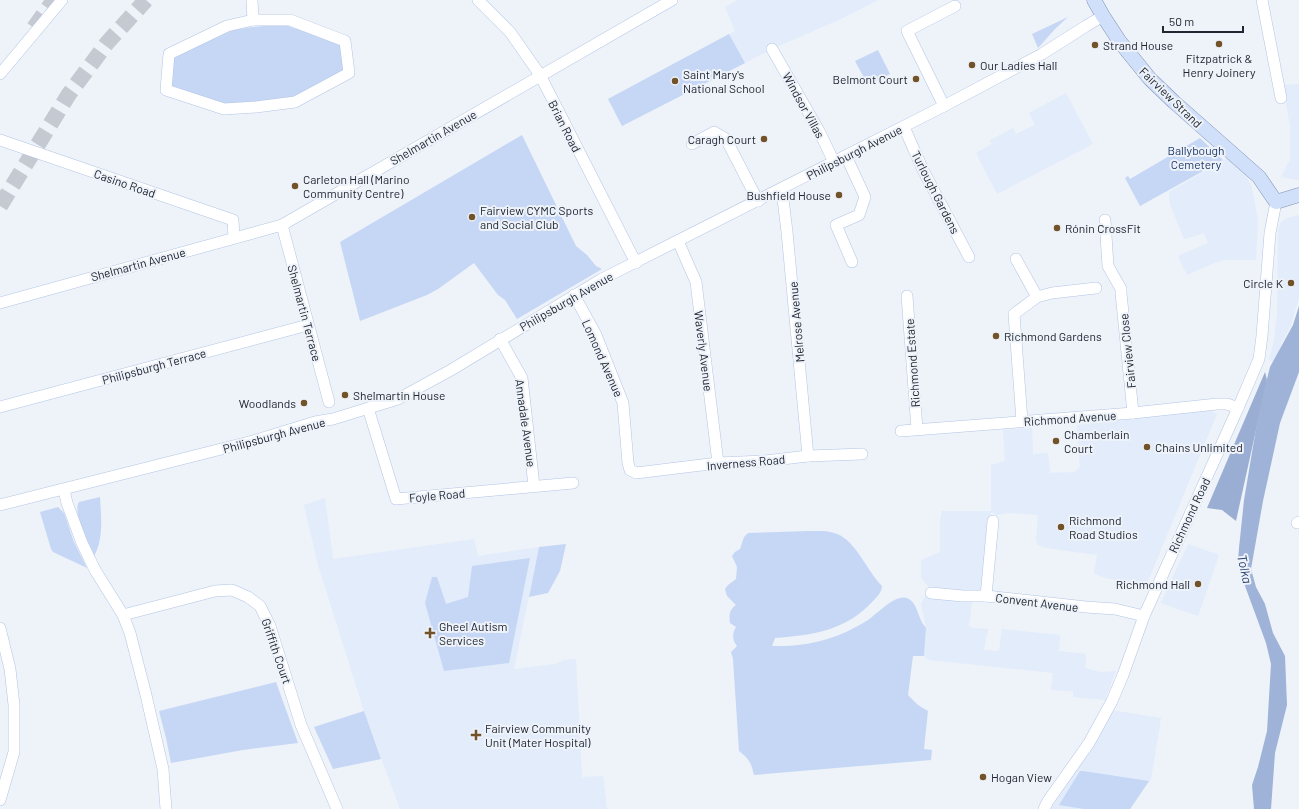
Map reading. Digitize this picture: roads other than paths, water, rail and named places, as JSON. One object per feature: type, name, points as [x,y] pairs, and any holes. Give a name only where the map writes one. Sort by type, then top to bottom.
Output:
[{"type":"main road","name":"Fairview Strand","points":[[1094,0],[1120,42],[1150,79],[1259,178],[1276,202]]},
{"type":"main road","points":[[1276,202],[1299,195]]},
{"type":"street","points":[[0,74],[62,0]]},
{"type":"street","points":[[252,0],[253,20]]},
{"type":"street","name":"Brian Road","points":[[478,0],[510,32],[540,76],[636,263]]},
{"type":"street","name":"Shelmartin Avenue","points":[[0,303],[282,225],[672,0]]},
{"type":"street","points":[[1262,0],[1281,98]]},
{"type":"street","points":[[944,106],[907,31],[955,6]]},
{"type":"street","name":"Philipsburgh Avenue","points":[[0,506],[253,441],[398,399],[602,279],[904,127],[1042,54],[1103,16]]},
{"type":"street","points":[[253,20],[290,20],[346,41],[349,73],[295,102],[256,107],[224,109],[166,90],[169,54],[227,26],[253,20]]},
{"type":"street","name":"Windsor Villas","points":[[772,49],[819,132],[834,162]]},
{"type":"street","name":"Turlough Gardens","points":[[904,127],[922,170],[969,257]]},
{"type":"street","points":[[692,144],[714,132],[726,139],[758,201]]},
{"type":"street","name":"Casino Road","points":[[0,140],[233,220],[234,238]]},
{"type":"street","points":[[846,156],[865,197],[859,215],[836,225],[852,262]]},
{"type":"street","name":"Melrose Avenue","points":[[784,188],[783,199],[788,232],[808,456]]},
{"type":"street","name":"Richmond Road","points":[[1044,809],[1048,800],[1085,748],[1106,714],[1123,676],[1144,616],[1259,359],[1270,233],[1276,202]]},
{"type":"street","name":"Fairview Close","points":[[1105,220],[1108,266],[1121,289],[1133,413]]},
{"type":"street","name":"Shelmartin Terrace","points":[[282,225],[329,402]]},
{"type":"street","name":"Waverly Avenue","points":[[678,241],[696,282],[718,463]]},
{"type":"street","points":[[1016,259],[1037,297]]},
{"type":"street","points":[[1022,421],[1014,314],[1037,297],[1052,293],[1096,288]]},
{"type":"street","name":"Lomond Avenue","points":[[574,295],[596,335],[623,403],[628,463],[630,470]]},
{"type":"street","name":"Richmond Estate","points":[[907,296],[917,429]]},
{"type":"street","name":"Philipsburgh Terrace","points":[[0,407],[308,325]]},
{"type":"street","name":"Annadale Avenue","points":[[500,339],[522,378],[534,486]]},
{"type":"street","name":"Richmond Avenue","points":[[901,431],[1133,413],[1217,404],[1227,404],[1238,408]]},
{"type":"street","name":"Foyle Road","points":[[368,408],[396,499],[573,483]]},
{"type":"street","name":"Inverness Road","points":[[630,470],[636,473],[718,463],[765,461],[808,456],[862,454]]},
{"type":"street","points":[[64,490],[67,503],[82,543],[95,570],[122,615],[130,633],[163,769],[166,809]]},
{"type":"street","points":[[986,596],[993,520]]},
{"type":"street","name":"Griffith Court","points":[[122,615],[215,591],[232,590],[248,596],[260,606],[270,626],[297,713],[337,809]]},
{"type":"street","name":"Convent Avenue","points":[[931,593],[963,596],[986,596],[1115,609],[1144,616]]},
{"type":"street","points":[[0,632],[10,669],[12,684],[14,705],[14,752],[0,800]]},
{"type":"water","name":"Tolka","points":[[1299,306],[1299,372],[1280,423],[1263,501],[1251,569],[1256,587],[1265,604],[1273,633],[1285,656],[1287,705],[1275,753],[1271,809],[1254,809],[1252,785],[1267,731],[1271,664],[1266,643],[1245,586],[1238,561],[1239,548],[1244,500],[1258,417],[1265,387],[1270,367],[1293,325]]},
{"type":"tunnel","points":[[34,28],[54,0]]},
{"type":"tunnel","points":[[0,206],[69,94],[107,43],[146,0]]},
{"type":"place","name":"Fitzpatrick & Henry Joinery","points":[[1219,44]]},
{"type":"place","name":"Strand House","points":[[1095,45]]},
{"type":"place","name":"Our Ladies Hall","points":[[972,65]]},
{"type":"place","name":"Belmont Court","points":[[916,79]]},
{"type":"place","name":"Saint Mary's National School","points":[[675,81]]},
{"type":"place","name":"Caragh Court","points":[[764,139]]},
{"type":"place","name":"Carleton Hall (Marino Community Centre)","points":[[295,186]]},
{"type":"place","name":"Bushfield House","points":[[839,195]]},
{"type":"place","name":"Fairview CYMC Sports and Social Club","points":[[472,217]]},
{"type":"place","name":"Rónin CrossFit","points":[[1057,228]]},
{"type":"place","name":"Circle K","points":[[1291,283]]},
{"type":"place","name":"Richmond Gardens","points":[[996,336]]},
{"type":"place","name":"Shelmartin House","points":[[345,395]]},
{"type":"place","name":"Woodlands","points":[[304,403]]},
{"type":"place","name":"Chamberlain Court","points":[[1056,441]]},
{"type":"place","name":"Chains Unlimited","points":[[1147,447]]},
{"type":"place","name":"Richmond Road Studios","points":[[1061,527]]},
{"type":"place","name":"Richmond Hall","points":[[1198,584]]},
{"type":"place","name":"Gheel Autism Services","points":[[430,633]]},
{"type":"place","name":"Fairview Community Unit (Mater Hospital)","points":[[476,735]]},
{"type":"place","name":"Hogan View","points":[[983,777]]},
{"type":"park label","name":"Ballybough Cemetery","points":[[1196,157]]}]
